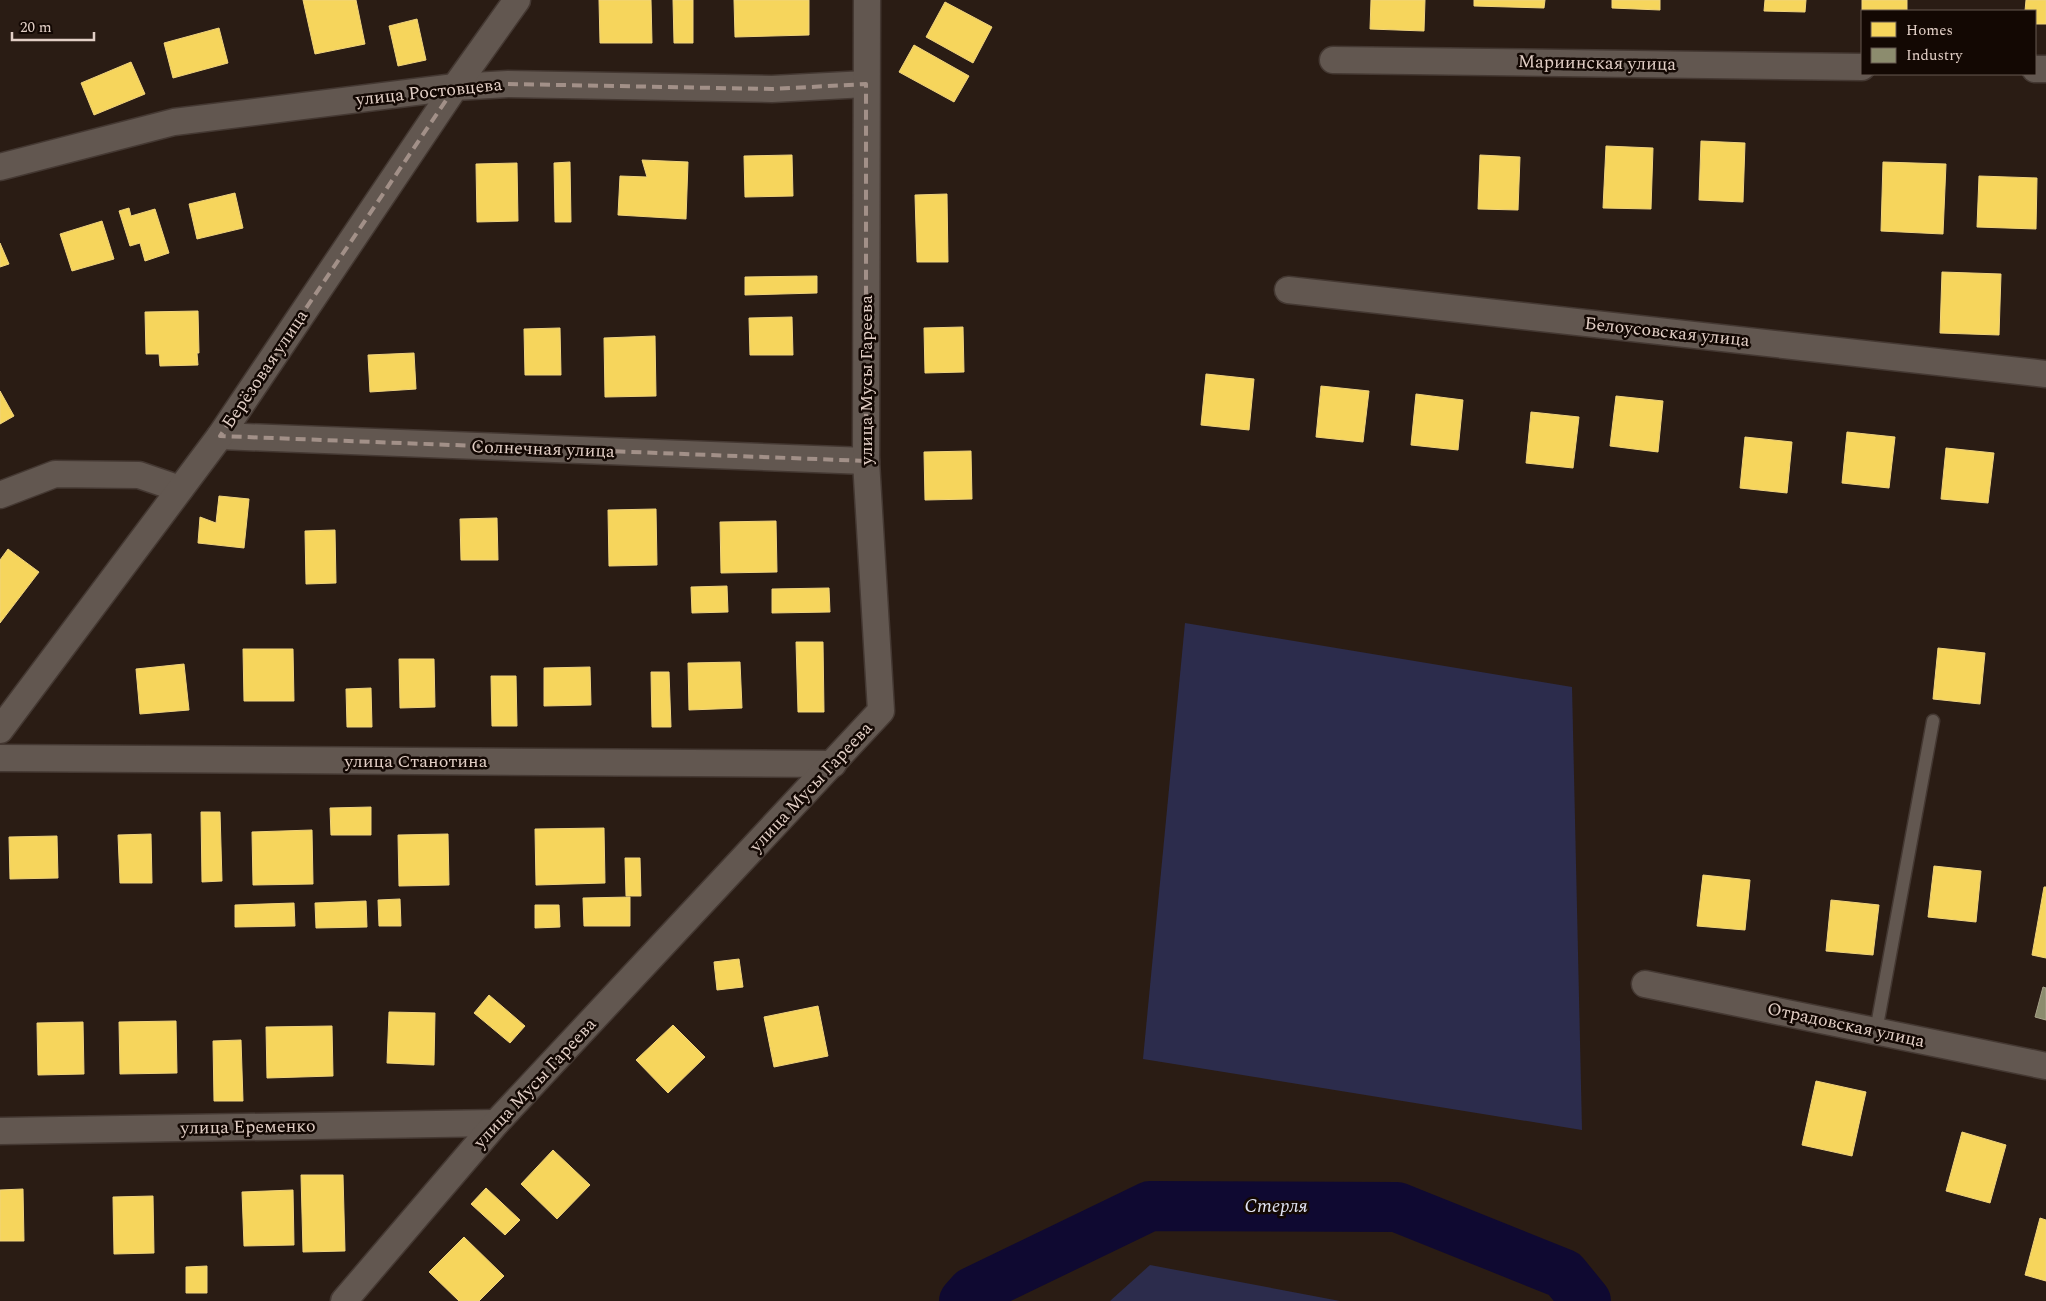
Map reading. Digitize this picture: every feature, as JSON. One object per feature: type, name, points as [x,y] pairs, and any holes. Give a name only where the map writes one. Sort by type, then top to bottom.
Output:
[{"type":"street","name":"Берёзовая улица","points":[[0,730],[220,436],[455,87],[517,0]]},
{"type":"street","name":"улица Мусы Гареева","points":[[344,1301],[496,1124],[881,711],[866,461],[867,0]]},
{"type":"street","name":"Мариинская улица","points":[[1333,60],[1861,67]]},
{"type":"street","name":"улица Ростовцева","points":[[0,166],[174,122],[455,87],[508,84],[772,89],[866,84]]},
{"type":"street","name":"Белоусовская улица","points":[[1288,290],[2046,374]]},
{"type":"street","name":"Солнечная улица","points":[[220,436],[866,461]]},
{"type":"street","points":[[0,495],[55,474],[139,475],[180,489]]},
{"type":"street","name":"улица Станотина","points":[[0,758],[832,764]]},
{"type":"street","name":"Отрадовская улица","points":[[1645,984],[2046,1066]]},
{"type":"street","name":"улица Еременко","points":[[0,1131],[496,1124]]},
{"type":"lane","points":[[1876,1031],[1933,721]]},
{"type":"highlighted area","points":[[508,84],[772,89],[866,84],[866,461],[220,436],[455,87]]},
{"type":"shaded area","points":[[1185,623],[1572,687],[1582,1130],[1143,1059]]},
{"type":"shaded area","points":[[1150,1265],[1340,1301],[1110,1301]]},
{"type":"building: Homes","points":[[303,0],[356,0],[365,44],[315,54]]},
{"type":"building: Homes","points":[[599,0],[651,0],[652,43],[600,43]]},
{"type":"building: Homes","points":[[673,0],[693,0],[693,43],[674,43]]},
{"type":"building: Homes","points":[[734,0],[809,0],[809,35],[735,37]]},
{"type":"building: Homes","points":[[1371,0],[1425,0],[1424,31],[1370,29]]},
{"type":"building: Homes","points":[[1474,0],[1545,0],[1544,8],[1474,6]]},
{"type":"building: Homes","points":[[1612,0],[1660,0],[1660,10],[1612,8]]},
{"type":"building: Homes","points":[[1765,0],[1806,0],[1805,12],[1764,11]]},
{"type":"building: Homes","points":[[1862,0],[1907,0],[1907,10],[1862,10]]},
{"type":"building: Homes","points":[[2026,0],[2046,0],[2046,24],[2036,24],[2036,10],[2025,10]]},
{"type":"building: Homes","points":[[945,2],[992,27],[973,63],[926,37]]},
{"type":"building: Homes","points":[[417,19],[426,60],[398,66],[389,26]]},
{"type":"building: Homes","points":[[219,28],[228,63],[173,78],[164,43]]},
{"type":"building: Homes","points":[[914,45],[969,76],[954,102],[899,72]]},
{"type":"building: Homes","points":[[131,62],[145,94],[94,115],[81,83]]},
{"type":"building: Homes","points":[[1701,141],[1745,143],[1743,202],[1699,200]]},
{"type":"building: Homes","points":[[1606,146],[1653,148],[1651,209],[1603,208]]},
{"type":"building: Homes","points":[[792,155],[793,196],[745,197],[744,156]]},
{"type":"building: Homes","points":[[1480,155],[1520,157],[1518,210],[1478,209]]},
{"type":"building: Homes","points":[[642,160],[688,162],[686,219],[618,215],[620,176],[647,177]]},
{"type":"building: Homes","points":[[570,162],[571,222],[555,222],[554,163]]},
{"type":"building: Homes","points":[[1883,162],[1946,164],[1943,234],[1881,231]]},
{"type":"building: Homes","points":[[517,163],[518,221],[477,222],[476,164]]},
{"type":"building: Homes","points":[[1979,176],[2037,178],[2036,229],[1977,227]]},
{"type":"building: Homes","points":[[235,193],[243,228],[197,239],[189,204]]},
{"type":"building: Homes","points":[[947,194],[948,262],[917,262],[915,195]]},
{"type":"building: Homes","points":[[129,208],[131,216],[155,209],[169,253],[145,261],[140,243],[130,246],[119,211]]},
{"type":"building: Homes","points":[[102,221],[114,259],[72,271],[60,234]]},
{"type":"building: Homes","points":[[0,243],[9,264],[0,267]]},
{"type":"building: Homes","points":[[1942,272],[2001,274],[1999,335],[1940,333]]},
{"type":"building: Homes","points":[[817,276],[817,293],[745,295],[745,277]]},
{"type":"building: Homes","points":[[198,311],[198,365],[160,366],[159,354],[146,354],[145,312]]},
{"type":"building: Homes","points":[[792,317],[793,355],[750,355],[749,318]]},
{"type":"building: Homes","points":[[963,327],[964,372],[925,373],[924,328]]},
{"type":"building: Homes","points":[[560,328],[561,375],[525,375],[524,329]]},
{"type":"building: Homes","points":[[655,336],[656,396],[605,397],[604,338]]},
{"type":"building: Homes","points":[[414,353],[416,389],[370,392],[368,355]]},
{"type":"building: Homes","points":[[1206,374],[1254,379],[1249,430],[1201,425]]},
{"type":"building: Homes","points":[[1321,386],[1369,391],[1363,442],[1316,437]]},
{"type":"building: Homes","points":[[0,391],[14,416],[0,424]]},
{"type":"building: Homes","points":[[1416,394],[1463,400],[1458,450],[1411,445]]},
{"type":"building: Homes","points":[[1616,396],[1663,401],[1658,452],[1610,446]]},
{"type":"building: Homes","points":[[1531,412],[1579,417],[1573,468],[1526,463]]},
{"type":"building: Homes","points":[[1847,432],[1895,437],[1889,488],[1842,483]]},
{"type":"building: Homes","points":[[1745,437],[1792,442],[1787,493],[1740,488]]},
{"type":"building: Homes","points":[[1946,448],[1994,453],[1988,503],[1941,499]]},
{"type":"building: Homes","points":[[971,451],[972,499],[925,500],[924,452]]},
{"type":"building: Homes","points":[[219,496],[249,499],[244,548],[198,543],[200,517],[216,523]]},
{"type":"building: Homes","points":[[656,509],[657,565],[609,566],[608,510]]},
{"type":"building: Homes","points":[[497,518],[498,560],[461,560],[460,519]]},
{"type":"building: Homes","points":[[776,521],[777,572],[721,573],[720,522]]},
{"type":"building: Homes","points":[[335,530],[336,583],[306,584],[305,531]]},
{"type":"building: Homes","points":[[8,549],[39,572],[0,623],[0,560]]},
{"type":"building: Homes","points":[[727,586],[728,612],[692,613],[691,587]]},
{"type":"building: Homes","points":[[829,588],[830,612],[772,613],[772,589]]},
{"type":"building: Homes","points":[[796,642],[823,642],[824,712],[798,712]]},
{"type":"building: Homes","points":[[1938,648],[1985,653],[1980,704],[1933,699]]},
{"type":"building: Homes","points":[[243,649],[293,649],[294,701],[244,701]]},
{"type":"building: Homes","points":[[399,659],[434,659],[435,707],[400,708]]},
{"type":"building: Homes","points":[[740,662],[742,708],[689,710],[688,663]]},
{"type":"building: Homes","points":[[184,664],[189,710],[140,714],[136,669]]},
{"type":"building: Homes","points":[[590,667],[591,705],[544,706],[544,668]]},
{"type":"building: Homes","points":[[651,672],[669,672],[671,727],[652,727]]},
{"type":"building: Homes","points":[[491,676],[516,676],[517,726],[492,726]]},
{"type":"building: Homes","points":[[371,688],[372,727],[347,727],[346,689]]},
{"type":"building: Homes","points":[[371,807],[371,835],[331,835],[330,808]]},
{"type":"building: Homes","points":[[201,812],[220,812],[222,881],[202,882]]},
{"type":"building: Homes","points":[[604,828],[605,883],[536,885],[535,829]]},
{"type":"building: Homes","points":[[312,830],[313,884],[253,885],[252,832]]},
{"type":"building: Homes","points":[[151,834],[152,883],[120,883],[118,835]]},
{"type":"building: Homes","points":[[448,834],[449,885],[399,886],[398,835]]},
{"type":"building: Homes","points":[[57,836],[58,878],[10,879],[9,837]]},
{"type":"building: Homes","points":[[625,858],[640,858],[641,896],[626,896]]},
{"type":"building: Homes","points":[[1934,866],[1981,871],[1976,922],[1928,917]]},
{"type":"building: Homes","points":[[1703,875],[1750,880],[1745,930],[1697,926]]},
{"type":"building: Homes","points":[[2044,887],[2046,887],[2046,958],[2032,955]]},
{"type":"building: Homes","points":[[630,897],[630,926],[584,926],[583,898]]},
{"type":"building: Homes","points":[[400,899],[401,926],[379,926],[378,900]]},
{"type":"building: Homes","points":[[1831,900],[1879,905],[1873,955],[1826,951]]},
{"type":"building: Homes","points":[[366,901],[367,927],[316,928],[315,903]]},
{"type":"building: Homes","points":[[294,903],[295,926],[235,927],[235,905]]},
{"type":"building: Homes","points":[[535,905],[559,905],[560,927],[535,928]]},
{"type":"building: Homes","points":[[739,959],[743,987],[717,990],[714,962]]},
{"type":"building: Homes","points":[[489,995],[525,1026],[510,1043],[474,1013]]},
{"type":"building: Homes","points":[[818,1006],[828,1056],[774,1067],[764,1017]]},
{"type":"building: Homes","points":[[389,1012],[435,1013],[434,1065],[387,1063]]},
{"type":"building: Homes","points":[[176,1021],[177,1073],[120,1074],[119,1022]]},
{"type":"building: Homes","points":[[83,1022],[84,1074],[38,1075],[37,1023]]},
{"type":"building: Homes","points":[[673,1025],[705,1057],[668,1093],[636,1060]]},
{"type":"building: Homes","points":[[332,1026],[333,1076],[267,1078],[266,1027]]},
{"type":"building: Homes","points":[[241,1040],[243,1101],[214,1101],[213,1041]]},
{"type":"building: Homes","points":[[1816,1081],[1866,1092],[1852,1156],[1802,1145]]},
{"type":"building: Homes","points":[[1962,1132],[2006,1145],[1990,1203],[1946,1191]]},
{"type":"building: Homes","points":[[553,1150],[590,1185],[557,1219],[521,1184]]},
{"type":"building: Homes","points":[[301,1175],[343,1175],[345,1251],[303,1252]]},
{"type":"building: Homes","points":[[486,1188],[520,1220],[505,1235],[471,1204]]},
{"type":"building: Homes","points":[[23,1189],[24,1241],[0,1241],[0,1190]]},
{"type":"building: Homes","points":[[293,1190],[294,1245],[244,1246],[242,1192]]},
{"type":"building: Homes","points":[[153,1196],[154,1253],[114,1254],[113,1197]]},
{"type":"building: Homes","points":[[2040,1218],[2046,1220],[2046,1281],[2025,1275]]},
{"type":"building: Homes","points":[[464,1237],[504,1276],[479,1301],[459,1301],[429,1272]]},
{"type":"building: Homes","points":[[207,1266],[207,1293],[186,1293],[186,1267]]},
{"type":"building: Industry","points":[[2043,987],[2046,988],[2046,1020],[2035,1017]]},
{"type":"waterway","name":"Стерля","points":[[964,1301],[972,1292],[1150,1206],[1397,1207],[1564,1274],[1586,1301]]}]
